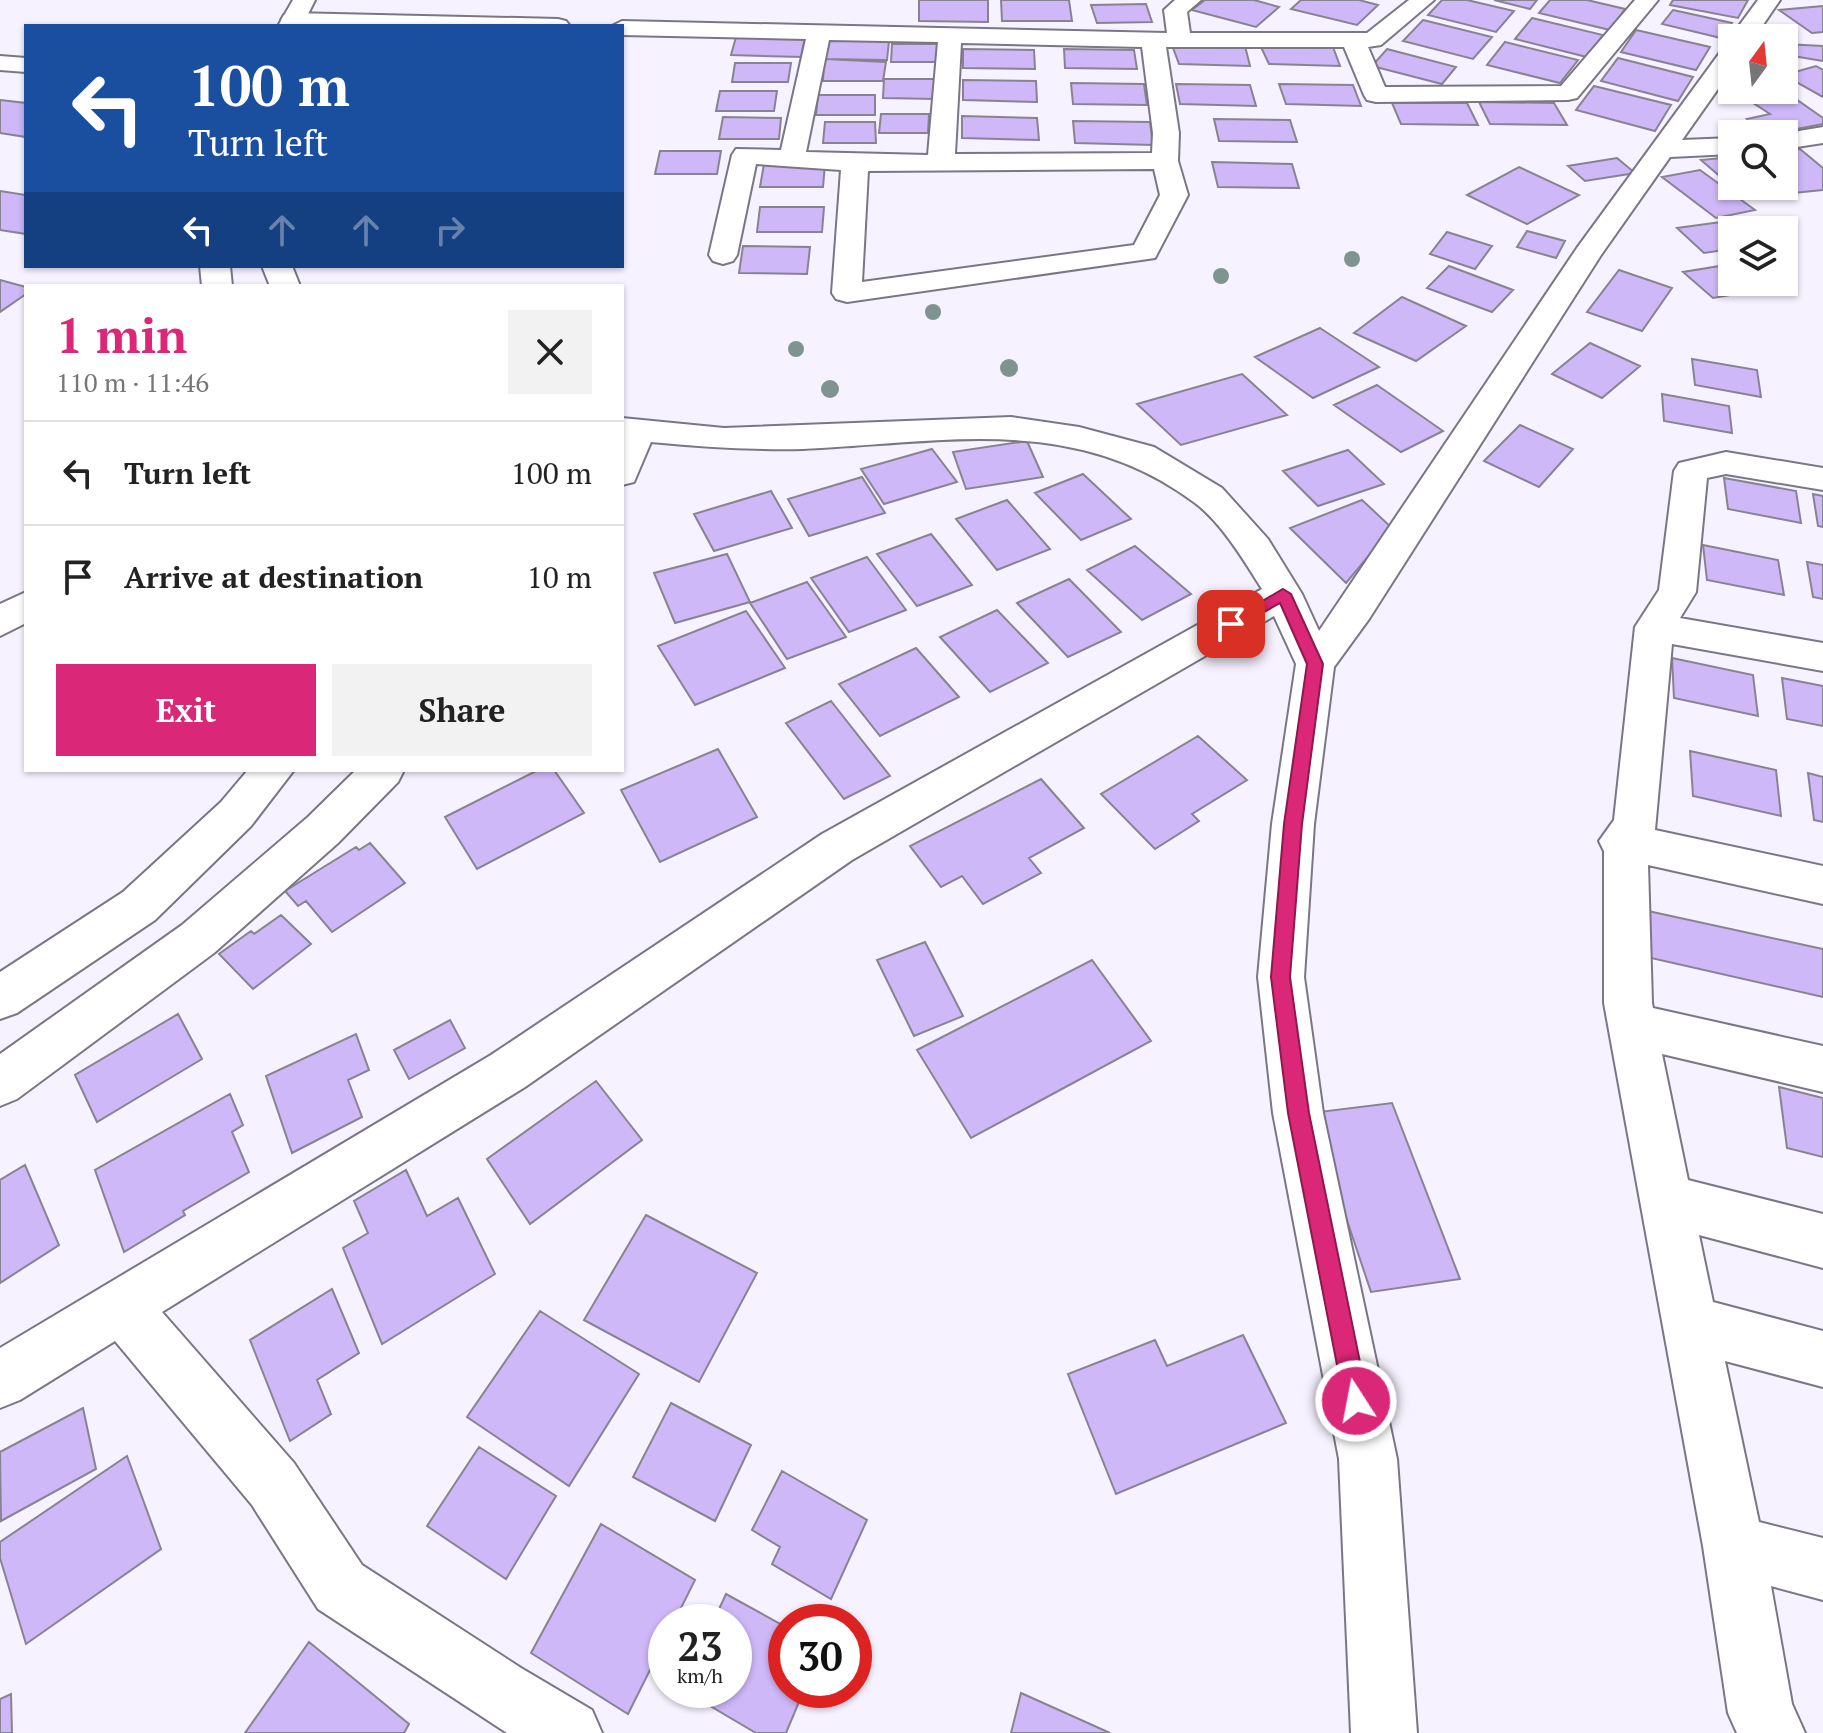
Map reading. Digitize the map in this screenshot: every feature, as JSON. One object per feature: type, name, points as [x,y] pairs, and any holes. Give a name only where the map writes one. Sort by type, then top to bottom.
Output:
[{"type":"street","points":[[624,28],[819,33],[907,23],[950,35],[1373,40],[1423,0]]},
{"type":"street","points":[[1353,40],[1376,95],[1568,93],[1647,0]]},
{"type":"street","points":[[1752,24],[1769,0]]},
{"type":"street","points":[[855,163],[847,293],[1145,252],[1174,195],[1165,161],[1166,39],[1178,3]]},
{"type":"street","points":[[295,15],[510,24]]},
{"type":"street","points":[[792,158],[819,33]]},
{"type":"street","points":[[941,162],[950,35]]},
{"type":"street","points":[[0,63],[24,65]]},
{"type":"street","points":[[1384,1733],[1368,1459],[1298,1113],[1281,977],[1293,824],[1315,664],[1356,609],[1587,254],[1718,72]]},
{"type":"street","points":[[1798,139],[1823,135]]},
{"type":"street","points":[[1663,149],[1718,147]]},
{"type":"street","points":[[723,255],[745,155],[855,163],[1165,161]]},
{"type":"street","points":[[624,463],[630,430],[724,439],[1011,427],[1079,438],[1142,455],[1210,496],[1255,548],[1283,594],[1315,664]]},
{"type":"street","points":[[1621,841],[1635,827],[1654,627],[1677,592],[1691,471],[1726,463],[1823,479]]},
{"type":"street","points":[[0,1380],[508,1071],[837,847],[1283,594]]},
{"type":"street","points":[[0,622],[24,606]]},
{"type":"street","points":[[1654,627],[1823,657]]},
{"type":"street","points":[[0,998],[139,906],[236,814],[271,772]]},
{"type":"street","points":[[0,1083],[198,939],[323,830],[381,772]]},
{"type":"street","points":[[1621,841],[1823,885]]},
{"type":"street","points":[[1621,841],[1626,845],[1628,1003],[1733,1546],[1764,1726]]},
{"type":"street","points":[[1632,1025],[1823,1069]]},
{"type":"street","points":[[1666,1200],[1823,1241]]},
{"type":"street","points":[[120,1305],[273,1484],[340,1587],[498,1691],[569,1733]]},
{"type":"street","points":[[1691,1324],[1823,1359]]},
{"type":"street","points":[[1733,1546],[1823,1569]]},
{"type":"building","points":[[919,0],[988,0],[988,22],[919,21]]},
{"type":"building","points":[[1001,0],[1069,0],[1072,21],[1002,21]]},
{"type":"building","points":[[1205,0],[1254,0],[1279,7],[1256,27],[1192,10]]},
{"type":"building","points":[[1301,0],[1359,0],[1378,5],[1357,25],[1291,9]]},
{"type":"building","points":[[1442,0],[1467,0],[1514,11],[1496,32],[1428,15]]},
{"type":"building","points":[[1494,0],[1537,0],[1530,9]]},
{"type":"building","points":[[1550,0],[1587,0],[1625,9],[1610,30],[1539,13]]},
{"type":"building","points":[[1673,0],[1748,0],[1738,18],[1670,5]]},
{"type":"building","points":[[1146,4],[1152,22],[1097,23],[1091,5]]},
{"type":"building","points":[[1823,6],[1823,32],[1812,33],[1779,10]]},
{"type":"building","points":[[1673,10],[1732,23],[1718,24],[1718,37],[1662,24]]},
{"type":"building","points":[[1532,18],[1603,35],[1587,57],[1515,39]]},
{"type":"building","points":[[1423,20],[1492,37],[1473,59],[1403,41]]},
{"type":"building","points":[[1636,30],[1710,47],[1696,70],[1621,52]]},
{"type":"building","points":[[736,37],[805,38],[801,57],[731,55]]},
{"type":"building","points":[[827,41],[889,41],[887,60],[824,59]]},
{"type":"building","points":[[1505,42],[1578,60],[1560,83],[1487,65]]},
{"type":"building","points":[[892,44],[940,44],[940,62],[891,62]]},
{"type":"building","points":[[1172,45],[1245,46],[1250,66],[1179,64]]},
{"type":"building","points":[[1260,45],[1333,47],[1340,66],[1269,64]]},
{"type":"building","points":[[1798,45],[1823,46],[1823,61],[1798,57]]},
{"type":"building","points":[[963,49],[1034,50],[1035,69],[963,68]]},
{"type":"building","points":[[1064,49],[1134,50],[1137,69],[1065,68]]},
{"type":"building","points":[[1387,49],[1456,67],[1442,84],[1372,66]]},
{"type":"building","points":[[1618,58],[1693,77],[1678,101],[1601,81]]},
{"type":"building","points":[[824,59],[886,62],[883,81],[823,81]]},
{"type":"building","points":[[735,63],[791,63],[788,82],[732,82]]},
{"type":"building","points":[[1816,66],[1823,70],[1823,97],[1798,83],[1798,71]]},
{"type":"building","points":[[884,79],[936,79],[936,99],[883,98]]},
{"type":"building","points":[[963,80],[1036,81],[1037,102],[963,100]]},
{"type":"building","points":[[1071,83],[1144,84],[1147,105],[1073,104]]},
{"type":"building","points":[[1176,84],[1250,85],[1256,106],[1180,104]]},
{"type":"building","points":[[1279,84],[1353,85],[1361,106],[1286,104]]},
{"type":"building","points":[[1594,86],[1671,105],[1655,131],[1576,110]]},
{"type":"building","points":[[720,91],[777,91],[774,111],[716,111]]},
{"type":"building","points":[[818,95],[875,95],[875,115],[816,115]]},
{"type":"building","points":[[0,100],[24,103],[24,137],[0,133]]},
{"type":"building","points":[[1798,100],[1823,118],[1823,124],[1798,129],[1798,120],[1747,119],[1770,114],[1755,104],[1798,104]]},
{"type":"building","points":[[1479,102],[1554,103],[1567,125],[1490,124]]},
{"type":"building","points":[[1392,103],[1467,103],[1478,125],[1401,124]]},
{"type":"building","points":[[881,114],[929,114],[928,133],[879,133]]},
{"type":"building","points":[[962,116],[1037,118],[1039,140],[962,138]]},
{"type":"building","points":[[723,117],[781,118],[779,139],[719,139]]},
{"type":"building","points":[[1214,119],[1290,120],[1297,142],[1219,141]]},
{"type":"building","points":[[1073,121],[1150,122],[1153,145],[1075,143]]},
{"type":"building","points":[[825,122],[875,122],[876,143],[823,143]]},
{"type":"building","points":[[1798,149],[1823,168],[1823,190],[1798,193]]},
{"type":"building","points":[[660,151],[721,151],[717,174],[655,174]]},
{"type":"building","points":[[1617,158],[1635,173],[1585,181],[1568,166]]},
{"type":"building","points":[[1718,158],[1718,175],[1701,160]]},
{"type":"building","points":[[1212,162],[1292,164],[1299,188],[1218,187]]},
{"type":"building","points":[[764,164],[825,164],[823,187],[760,187]]},
{"type":"building","points":[[1519,167],[1579,195],[1527,224],[1467,195]]},
{"type":"building","points":[[1700,170],[1718,183],[1718,200],[1741,200],[1755,210],[1716,218],[1662,177]]},
{"type":"building","points":[[0,191],[24,195],[24,234],[0,230]]},
{"type":"building","points":[[760,207],[824,207],[822,232],[757,232]]},
{"type":"building","points":[[1718,222],[1718,251],[1704,253],[1677,228]]},
{"type":"building","points":[[1527,231],[1565,241],[1556,258],[1517,247]]},
{"type":"building","points":[[1447,232],[1492,246],[1475,269],[1430,254]]},
{"type":"building","points":[[743,246],[810,247],[807,274],[739,273]]},
{"type":"building","points":[[1449,266],[1513,290],[1492,312],[1427,288]]},
{"type":"building","points":[[1718,266],[1718,296],[1725,296],[1713,298],[1683,272]]},
{"type":"building","points":[[1619,270],[1672,288],[1642,331],[1587,312]]},
{"type":"building","points":[[0,280],[24,286],[24,295],[0,312]]},
{"type":"building","points":[[1402,297],[1466,326],[1416,361],[1354,333]]},
{"type":"building","points":[[1320,328],[1379,367],[1313,398],[1255,357]]},
{"type":"building","points":[[1590,343],[1640,366],[1602,398],[1552,374]]},
{"type":"building","points":[[1692,359],[1757,370],[1761,397],[1695,385]]},
{"type":"building","points":[[1242,374],[1287,415],[1181,445],[1137,404]]},
{"type":"building","points":[[1377,385],[1443,431],[1401,452],[1334,405]]},
{"type":"building","points":[[1662,394],[1729,406],[1732,433],[1664,421]]},
{"type":"building","points":[[1520,425],[1573,449],[1539,487],[1484,461]]},
{"type":"building","points":[[1027,441],[1043,477],[966,489],[953,452]]},
{"type":"building","points":[[932,449],[957,482],[884,504],[861,469]]},
{"type":"building","points":[[1348,450],[1384,484],[1318,506],[1283,471]]},
{"type":"building","points":[[1083,474],[1131,519],[1081,540],[1035,493]]},
{"type":"building","points":[[862,477],[885,513],[809,536],[788,499]]},
{"type":"building","points":[[1724,478],[1796,491],[1801,523],[1728,509]]},
{"type":"building","points":[[771,491],[792,528],[714,551],[694,514]]},
{"type":"building","points":[[1813,494],[1823,496],[1823,527],[1818,526]]},
{"type":"building","points":[[1007,500],[1050,549],[997,570],[956,519]]},
{"type":"building","points":[[1362,500],[1392,528],[1346,583],[1290,528]]},
{"type":"building","points":[[931,534],[972,585],[917,606],[877,554]]},
{"type":"building","points":[[1703,545],[1778,560],[1784,595],[1707,580]]},
{"type":"building","points":[[1135,546],[1191,594],[1142,620],[1087,570]]},
{"type":"building","points":[[727,554],[750,602],[675,623],[654,573]]},
{"type":"building","points":[[867,557],[906,610],[849,632],[811,578]]},
{"type":"building","points":[[1807,562],[1823,565],[1823,599],[1813,597]]},
{"type":"building","points":[[1069,579],[1121,632],[1068,657],[1017,603]]},
{"type":"building","points":[[807,582],[846,637],[787,659],[750,603]]},
{"type":"building","points":[[997,610],[1048,663],[990,692],[940,637]]},
{"type":"building","points":[[746,611],[785,668],[695,705],[658,646]]},
{"type":"building","points":[[916,648],[959,697],[880,736],[839,684]]},
{"type":"building","points":[[1672,658],[1753,675],[1758,716],[1674,698]]},
{"type":"building","points":[[1782,678],[1823,686],[1823,726],[1787,719]]},
{"type":"building","points":[[831,701],[890,776],[844,799],[786,723]]},
{"type":"building","points":[[1198,736],[1247,780],[1192,814],[1199,821],[1155,849],[1101,794]]},
{"type":"building","points":[[718,749],[757,817],[660,862],[621,790]]},
{"type":"building","points":[[1690,751],[1776,770],[1781,816],[1693,796]]},
{"type":"building","points":[[534,772],[555,772],[584,813],[477,869],[445,817]]},
{"type":"building","points":[[1808,773],[1823,777],[1823,822],[1814,820]]},
{"type":"building","points":[[1041,779],[1084,828],[1029,858],[1041,873],[983,904],[962,876],[941,887],[910,846]]},
{"type":"building","points":[[370,843],[405,883],[332,932],[306,901],[298,906],[285,891],[356,847],[359,850]]},
{"type":"building","points":[[1648,911],[1823,949],[1823,997],[1651,958]]},
{"type":"building","points":[[281,915],[311,944],[253,989],[219,954],[251,931],[254,934]]},
{"type":"building","points":[[925,942],[963,1016],[914,1036],[877,960]]},
{"type":"building","points":[[1092,960],[1151,1041],[971,1138],[917,1050]]},
{"type":"building","points":[[178,1014],[202,1059],[97,1122],[75,1075]]},
{"type":"building","points":[[450,1020],[465,1048],[409,1079],[394,1050]]},
{"type":"building","points":[[356,1034],[369,1070],[348,1080],[362,1117],[292,1153],[266,1076]]},
{"type":"building","points":[[596,1081],[642,1140],[530,1224],[487,1159]]},
{"type":"building","points":[[1779,1087],[1823,1098],[1823,1157],[1787,1148]]},
{"type":"building","points":[[230,1094],[243,1125],[232,1132],[249,1172],[183,1211],[185,1215],[124,1252],[95,1170]]},
{"type":"building","points":[[1392,1103],[1460,1279],[1371,1292],[1311,1113]]},
{"type":"building","points":[[25,1165],[59,1245],[0,1283],[0,1180]]},
{"type":"building","points":[[406,1170],[427,1216],[458,1198],[495,1274],[382,1344],[343,1248],[368,1233],[354,1201]]},
{"type":"building","points":[[646,1215],[757,1273],[699,1382],[584,1320]]},
{"type":"building","points":[[332,1289],[359,1353],[317,1380],[331,1414],[290,1441],[250,1340]]},
{"type":"building","points":[[540,1311],[639,1374],[569,1486],[467,1417]]},
{"type":"building","points":[[1243,1335],[1286,1423],[1116,1494],[1068,1374],[1155,1340],[1167,1366]]},
{"type":"building","points":[[671,1403],[751,1445],[715,1521],[633,1477]]},
{"type":"building","points":[[83,1408],[96,1469],[1,1521],[0,1452]]},
{"type":"building","points":[[479,1447],[556,1496],[506,1579],[427,1526]]},
{"type":"building","points":[[127,1456],[161,1549],[26,1644],[0,1558],[0,1542]]},
{"type":"building","points":[[782,1471],[867,1520],[831,1599],[772,1564],[780,1547],[752,1530]]},
{"type":"building","points":[[601,1524],[695,1580],[683,1604],[648,1604],[648,1674],[628,1714],[531,1653]]},
{"type":"building","points":[[726,1594],[744,1604],[721,1604]]},
{"type":"building","points":[[752,1608],[768,1617],[768,1708],[796,1708],[786,1733],[756,1733],[714,1708],[752,1708]]},
{"type":"building","points":[[309,1642],[409,1724],[404,1733],[245,1733]]},
{"type":"building","points":[[1021,1693],[1110,1733],[1011,1733]]},
{"type":"building","points":[[11,1694],[12,1733],[0,1733],[0,1699]]},
{"type":"route","points":[[1231,624],[1283,594],[1315,664],[1293,824],[1281,977],[1298,1113],[1356,1401]]}]
